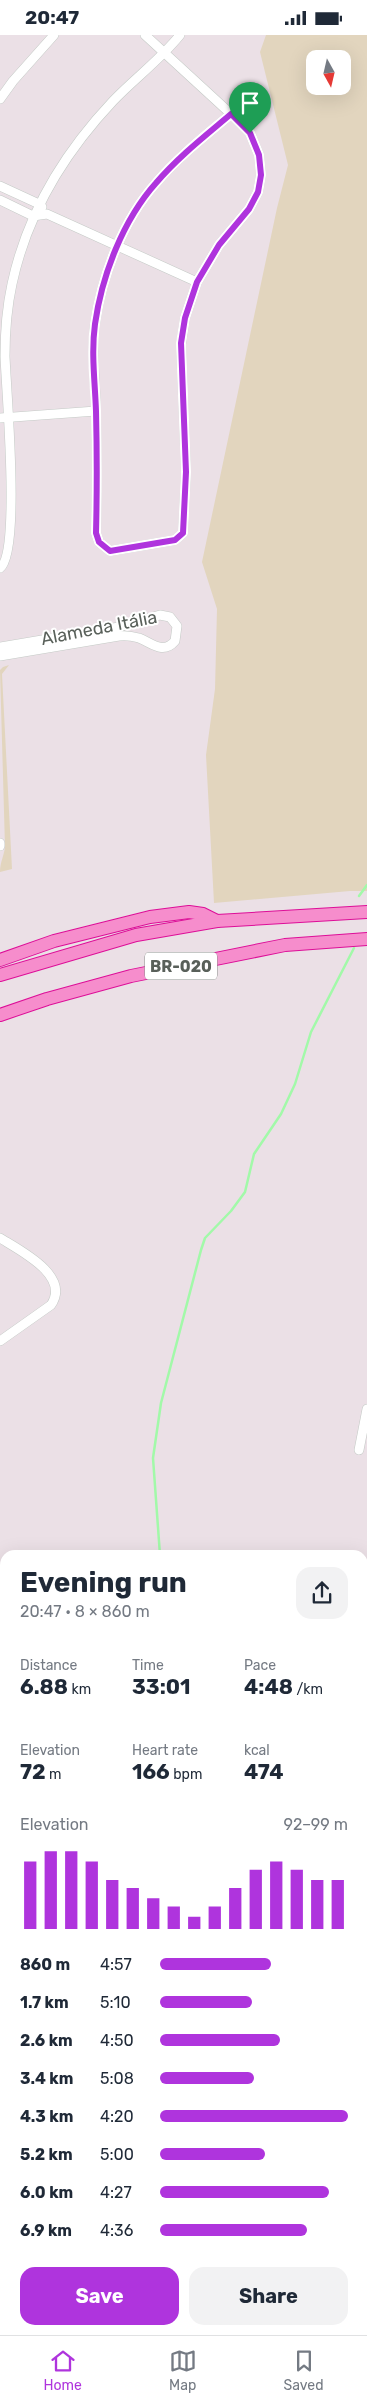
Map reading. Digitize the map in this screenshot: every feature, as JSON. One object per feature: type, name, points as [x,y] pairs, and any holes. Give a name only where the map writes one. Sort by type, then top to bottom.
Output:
[{"type":"highway","points":[[0,960],[54,941],[150,917],[189,912],[217,921]]},
{"type":"highway","name":"BR-020","points":[[0,975],[136,935],[217,921],[367,912]]},
{"type":"highway","name":"BR-020","points":[[0,1015],[75,991],[131,976],[285,945],[367,939]]},
{"type":"street","points":[[0,99],[13,81],[54,35]]},
{"type":"street","points":[[144,35],[231,114],[250,133],[259,155],[261,175],[258,192],[249,209],[219,245],[197,282],[185,318],[181,343],[186,472],[183,533],[175,540],[110,551],[99,542],[96,533],[94,357],[95,325],[103,284],[132,216],[155,184],[187,151],[231,114]]},
{"type":"street","points":[[0,568],[8,557],[11,505],[10,417],[5,355],[6,323],[12,284],[34,216],[57,171],[82,135],[114,99],[165,54],[180,35]]},
{"type":"street","points":[[0,186],[39,204],[47,215]]},
{"type":"street","points":[[0,200],[34,216],[47,215],[197,282]]},
{"type":"street","points":[[0,418],[96,411]]},
{"type":"street","name":"Alameda Itália","points":[[0,647],[119,627],[139,620],[165,615],[174,621],[177,632],[175,641],[164,648],[156,647],[139,638],[119,636],[0,656]]},
{"type":"street","points":[[139,620],[139,638]]},
{"type":"street","points":[[0,1238],[32,1258],[53,1279],[57,1289],[56,1298],[51,1305],[0,1341]]},
{"type":"street","points":[[359,1450],[367,1409]]},
{"type":"shaded area","points":[[266,35],[367,35],[367,891],[214,903],[206,755],[215,689],[217,609],[202,562],[277,208],[288,165],[260,52]]},
{"type":"shaded area","points":[[9,665],[2,674],[12,869],[0,872],[5,847],[0,670]]},
{"type":"waterway","points":[[359,896],[367,885]]},
{"type":"waterway","points":[[160,1550],[153,1458],[161,1403],[201,1250],[205,1238],[231,1211],[245,1192],[254,1154],[281,1114],[295,1084],[311,1032],[354,948]]},
{"type":"route","points":[[231,114],[250,133],[259,155],[261,175],[258,192],[249,209],[206,264],[197,282],[185,318],[181,343],[186,472],[183,533],[175,540],[110,551],[99,542],[96,533],[97,472],[94,357],[95,325],[103,284],[132,216],[155,184],[187,151],[231,114]]}]
